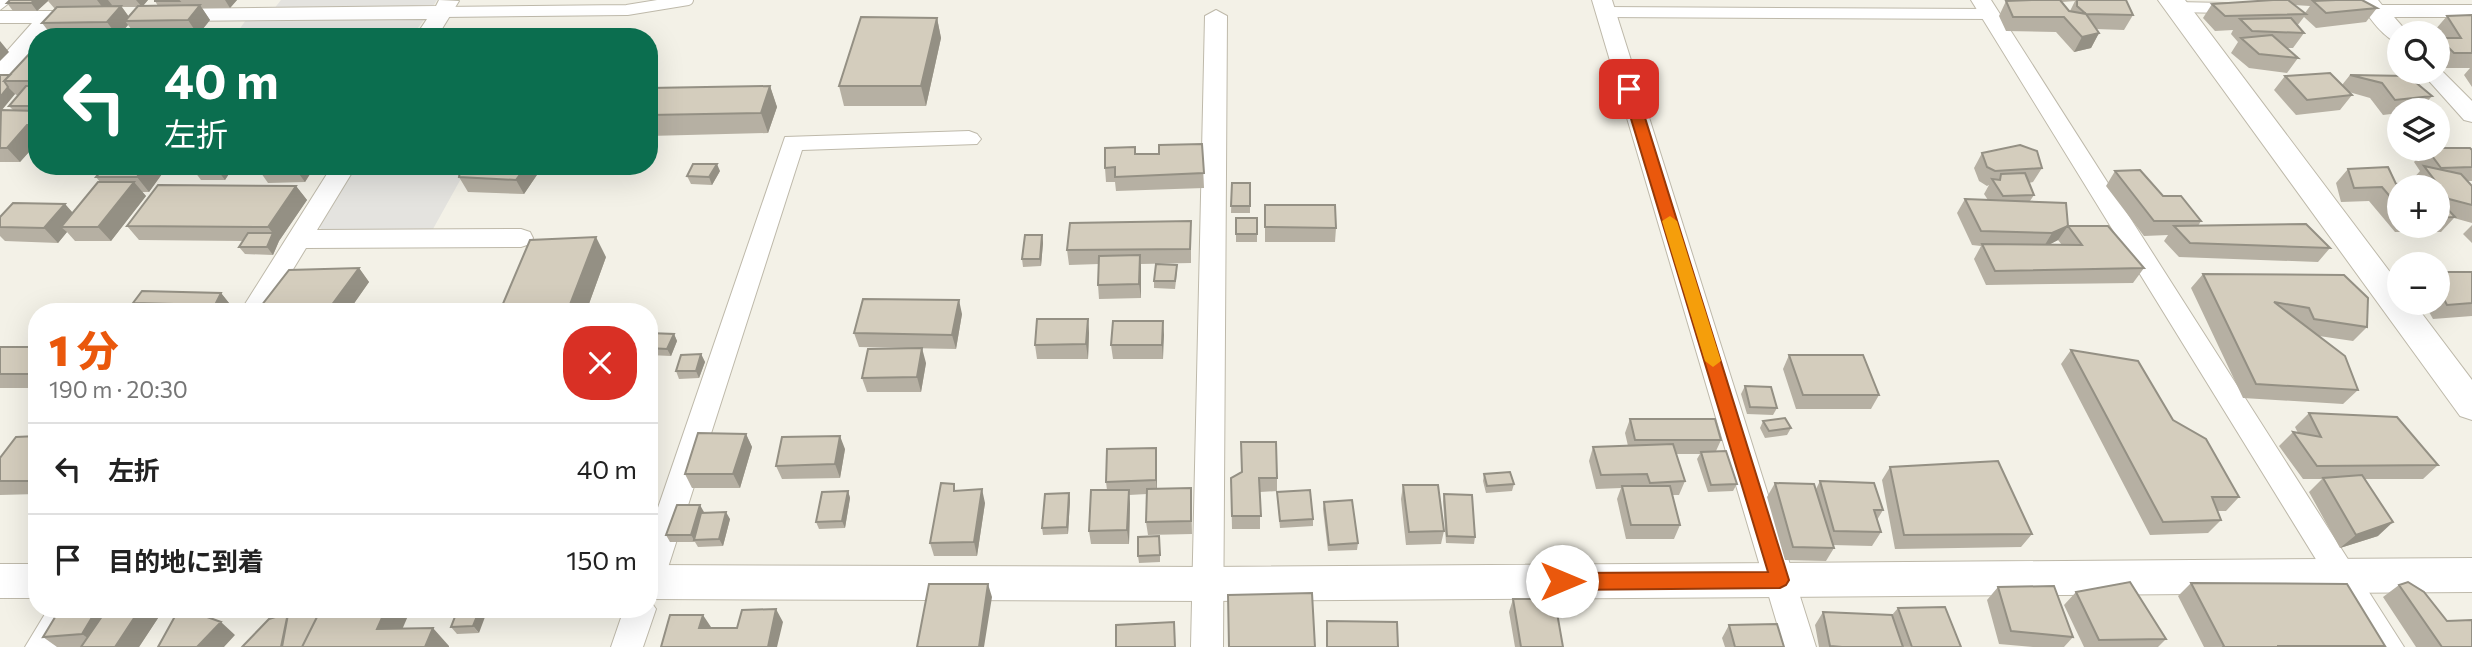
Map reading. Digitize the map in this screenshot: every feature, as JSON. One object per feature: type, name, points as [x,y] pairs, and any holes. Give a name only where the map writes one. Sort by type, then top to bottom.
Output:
[{"type":"street","points":[[0,5],[5,0]]},
{"type":"street","points":[[0,15],[13,0]]},
{"type":"street","points":[[2174,3],[2472,406]]},
{"type":"street","points":[[153,15],[263,7],[446,6]]},
{"type":"street","points":[[432,28],[446,6]]},
{"type":"street","points":[[1604,6],[1800,647]]},
{"type":"street","points":[[1986,7],[2347,577],[2388,647]]},
{"type":"street","points":[[2368,7],[2472,11]]},
{"type":"street","points":[[2368,7],[2387,25]]},
{"type":"street","points":[[0,15],[100,17]]},
{"type":"street","points":[[1207,647],[1216,16]]},
{"type":"street","points":[[39,28],[48,18]]},
{"type":"street","points":[[6,67],[28,41]]},
{"type":"street","points":[[6,67],[28,63]]},
{"type":"street","points":[[2443,84],[2472,116]]},
{"type":"street","points":[[658,554],[793,142],[969,139]]},
{"type":"street","points":[[259,303],[338,175]]},
{"type":"street","points":[[302,190],[329,190]]},
{"type":"street","points":[[298,239],[521,238]]},
{"type":"street","points":[[658,581],[1208,584],[2472,575]]},
{"type":"street","points":[[0,581],[28,581]]},
{"type":"street","points":[[41,647],[59,618]]},
{"type":"street","points":[[627,647],[637,618]]},
{"type":"lane","points":[[446,6],[627,10],[688,0]]},
{"type":"lane","points":[[2174,3],[2243,8]]},
{"type":"lane","points":[[1604,6],[1986,7]]},
{"type":"shaded area","points":[[281,0],[437,0],[432,8],[273,10]]},
{"type":"shaded area","points":[[427,16],[418,28],[240,28],[248,17]]},
{"type":"shaded area","points":[[349,175],[463,175],[433,229],[323,232],[318,225]]},
{"type":"building","points":[[10,0],[35,0],[31,3],[7,3]]},
{"type":"building","points":[[2060,0],[2069,11],[2086,14],[2099,33],[2082,37],[2064,17],[2013,17],[2006,1]]},
{"type":"building","points":[[2077,0],[2126,0],[2133,15],[2086,14],[2077,6]]},
{"type":"building","points":[[2288,0],[2306,14],[2225,16],[2212,4]]},
{"type":"building","points":[[2362,0],[2377,8],[2326,13],[2313,1]]},
{"type":"building","points":[[200,5],[188,20],[125,21],[138,6]]},
{"type":"building","points":[[121,6],[107,22],[42,23],[57,7]]},
{"type":"building","points":[[2472,15],[2472,53],[2454,53],[2450,49],[2450,38],[2461,38],[2447,16]]},
{"type":"building","points":[[861,17],[937,18],[921,86],[839,86]]},
{"type":"building","points":[[2291,18],[2304,33],[2252,31],[2240,19]]},
{"type":"building","points":[[2272,35],[2298,58],[2259,54],[2241,38]]},
{"type":"building","points":[[28,55],[28,81],[4,81]]},
{"type":"building","points":[[2330,73],[2352,95],[2307,100],[2285,76]]},
{"type":"building","points":[[0,75],[10,75],[4,81],[8,87],[0,97]]},
{"type":"building","points":[[2350,75],[2387,76],[2387,84],[2418,84],[2432,96],[2393,98],[2382,83]]},
{"type":"building","points":[[26,86],[28,86],[28,106],[9,106]]},
{"type":"building","points":[[770,86],[761,113],[658,115],[658,88]]},
{"type":"building","points":[[1,110],[28,111],[28,125],[7,148],[0,148]]},
{"type":"building","points":[[1202,144],[1204,173],[1115,177],[1115,167],[1105,168],[1105,148],[1135,147],[1135,154],[1159,154],[1159,145]]},
{"type":"building","points":[[2020,145],[2037,151],[2042,168],[1995,171],[1987,167],[1982,153]]},
{"type":"building","points":[[2450,148],[2472,150],[2472,167],[2441,168],[2436,161],[2450,161]]},
{"type":"building","points":[[693,164],[717,164],[709,177],[687,176]]},
{"type":"building","points":[[2424,166],[2461,174],[2472,186],[2472,205],[2450,199],[2450,175],[2431,175]]},
{"type":"building","points":[[2388,167],[2392,175],[2387,175],[2387,193],[2382,187],[2354,188],[2348,169]]},
{"type":"building","points":[[2140,170],[2163,196],[2181,196],[2201,221],[2154,221],[2115,171]]},
{"type":"building","points":[[2025,173],[2034,195],[2003,196],[1992,179],[2000,180],[2001,174]]},
{"type":"building","points":[[98,175],[138,175],[137,177],[96,177]]},
{"type":"building","points":[[459,175],[520,175],[516,180]]},
{"type":"building","points":[[98,182],[134,182],[98,227],[61,227]]},
{"type":"building","points":[[1232,183],[1250,183],[1250,206],[1231,206]]},
{"type":"building","points":[[158,185],[296,186],[268,227],[127,226]]},
{"type":"building","points":[[1965,199],[2066,203],[2068,226],[2052,233],[1981,231]]},
{"type":"building","points":[[13,203],[65,204],[44,228],[0,227],[0,217]]},
{"type":"building","points":[[1265,205],[1335,205],[1336,228],[1265,227]]},
{"type":"building","points":[[1236,218],[1257,218],[1257,234],[1236,234]]},
{"type":"building","points":[[1191,221],[1190,249],[1067,250],[1070,223]]},
{"type":"building","points":[[2306,224],[2330,248],[2190,243],[2174,226]]},
{"type":"building","points":[[2068,226],[2108,226],[2144,268],[1995,271],[1982,244],[2082,245]]},
{"type":"building","points":[[248,233],[273,233],[267,247],[239,247]]},
{"type":"building","points":[[1025,235],[1042,235],[1040,259],[1022,259]]},
{"type":"building","points":[[596,237],[571,303],[503,303],[530,240]]},
{"type":"building","points":[[1140,255],[1139,284],[1098,285],[1099,256]]},
{"type":"building","points":[[1156,264],[1177,265],[1175,281],[1154,281]]},
{"type":"building","points":[[359,268],[333,303],[263,303],[289,270]]},
{"type":"building","points":[[2450,272],[2472,272],[2472,303],[2450,305]]},
{"type":"building","points":[[2203,274],[2344,275],[2368,298],[2367,327],[2314,319],[2309,308],[2274,302],[2345,356],[2358,390],[2256,384]]},
{"type":"building","points":[[142,291],[221,293],[216,303],[133,303]]},
{"type":"building","points":[[863,299],[959,300],[952,335],[854,333]]},
{"type":"building","points":[[1037,319],[1088,319],[1086,344],[1035,345]]},
{"type":"building","points":[[1113,321],[1163,321],[1162,345],[1111,345]]},
{"type":"building","points":[[658,333],[674,334],[667,349],[658,348]]},
{"type":"building","points":[[0,347],[28,347],[28,374],[0,374]]},
{"type":"building","points":[[922,348],[917,377],[862,378],[868,349]]},
{"type":"building","points":[[2071,350],[2138,361],[2173,420],[2206,439],[2239,497],[2212,497],[2221,520],[2163,522]]},
{"type":"building","points":[[701,354],[696,371],[676,371],[681,355]]},
{"type":"building","points":[[1789,355],[1863,355],[1879,395],[1803,395]]},
{"type":"building","points":[[1745,386],[1771,387],[1777,408],[1750,407]]},
{"type":"building","points":[[2309,413],[2397,417],[2438,465],[2317,466],[2293,432],[2321,437]]},
{"type":"building","points":[[1785,418],[1791,428],[1769,431],[1763,421]]},
{"type":"building","points":[[1630,419],[1715,419],[1721,440],[1635,440]]},
{"type":"building","points":[[698,433],[746,434],[733,474],[685,474]]},
{"type":"building","points":[[28,436],[28,481],[0,481],[0,458],[16,437]]},
{"type":"building","points":[[840,436],[835,464],[776,466],[782,437]]},
{"type":"building","points":[[1241,442],[1276,442],[1277,478],[1259,478],[1261,516],[1232,516],[1231,478],[1242,472]]},
{"type":"building","points":[[1673,444],[1685,481],[1650,483],[1647,474],[1601,475],[1593,447]]},
{"type":"building","points":[[1156,448],[1156,480],[1106,482],[1107,449]]},
{"type":"building","points":[[1726,451],[1737,484],[1711,485],[1701,452]]},
{"type":"building","points":[[1998,461],[2032,534],[1904,535],[1890,467]]},
{"type":"building","points":[[1510,472],[1514,484],[1487,486],[1484,474]]},
{"type":"building","points":[[2362,475],[2393,522],[2356,535],[2323,478]]},
{"type":"building","points":[[1820,481],[1874,483],[1883,510],[1874,510],[1881,532],[1834,531]]},
{"type":"building","points":[[941,483],[954,484],[954,491],[982,489],[974,542],[930,543]]},
{"type":"building","points":[[1775,483],[1814,484],[1834,548],[1793,547]]},
{"type":"building","points":[[1403,485],[1438,485],[1444,531],[1409,532]]},
{"type":"building","points":[[1622,486],[1670,486],[1680,525],[1631,525]]},
{"type":"building","points":[[1191,488],[1191,521],[1146,522],[1147,489]]},
{"type":"building","points":[[1091,490],[1129,490],[1127,530],[1089,531]]},
{"type":"building","points":[[1310,490],[1313,519],[1280,521],[1277,492]]},
{"type":"building","points":[[848,491],[842,521],[816,522],[822,492]]},
{"type":"building","points":[[1069,493],[1067,527],[1042,528],[1045,494]]},
{"type":"building","points":[[1444,494],[1472,495],[1475,537],[1447,536]]},
{"type":"building","points":[[1352,500],[1358,543],[1329,545],[1324,502]]},
{"type":"building","points":[[677,505],[700,505],[691,535],[666,535]]},
{"type":"building","points":[[726,512],[719,539],[694,540],[701,513]]},
{"type":"building","points":[[1159,536],[1160,555],[1138,556],[1138,537]]},
{"type":"building","points":[[2130,582],[2166,639],[2099,640],[2076,592]]},
{"type":"building","points":[[2408,582],[2424,592],[2447,621],[2472,620],[2472,647],[2442,647],[2399,585]]},
{"type":"building","points":[[2191,583],[2347,584],[2385,646],[2223,647]]},
{"type":"building","points":[[929,584],[988,584],[979,647],[917,647]]},
{"type":"building","points":[[2054,586],[2073,637],[2011,631],[1998,587]]},
{"type":"building","points":[[1312,593],[1315,647],[1229,647],[1228,595]]},
{"type":"building","points":[[1513,599],[1546,599],[1547,607],[1556,607],[1563,647],[1521,647]]},
{"type":"building","points":[[1945,607],[1961,647],[1912,647],[1898,608]]},
{"type":"building","points":[[776,609],[768,647],[661,647],[670,615],[703,615],[699,628],[737,628],[742,610]]},
{"type":"building","points":[[1823,612],[1892,615],[1903,647],[1830,646]]},
{"type":"building","points":[[55,618],[92,618],[82,634],[43,637]]},
{"type":"building","points":[[101,618],[134,618],[115,647],[81,647]]},
{"type":"building","points":[[174,618],[210,618],[221,622],[197,647],[158,647]]},
{"type":"building","points":[[287,618],[316,618],[302,647],[282,647]]},
{"type":"building","points":[[287,618],[281,647],[242,647],[269,619]]},
{"type":"building","points":[[316,618],[382,618],[377,629],[433,628],[425,647],[302,647]]},
{"type":"building","points":[[454,618],[476,618],[473,626],[451,627]]},
{"type":"building","points":[[1327,621],[1397,622],[1398,647],[1327,647]]},
{"type":"building","points":[[1174,622],[1175,647],[1116,647],[1116,625]]},
{"type":"building","points":[[1777,624],[1784,647],[1735,647],[1729,625]]},
{"type":"slow traffic","points":[[1670,221],[1713,361]]},
{"type":"route","points":[[1562,581],[1780,580],[1629,89]]}]
